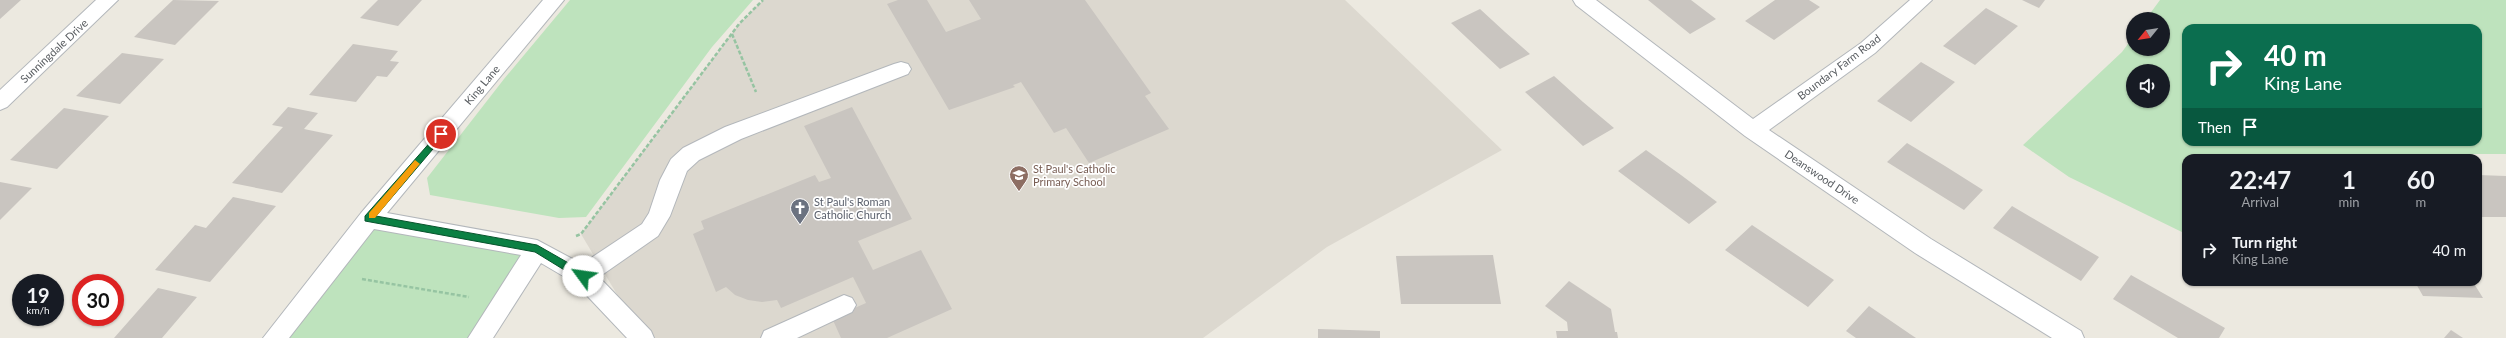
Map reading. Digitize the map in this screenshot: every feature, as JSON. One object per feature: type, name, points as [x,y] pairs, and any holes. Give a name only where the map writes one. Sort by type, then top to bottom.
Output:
[{"type":"street","name":"Sunningdale Drive","points":[[0,102],[108,0]]},
{"type":"street","name":"King Lane","points":[[275,338],[369,219],[554,0]]},
{"type":"street","name":"Deanswood Drive","points":[[1583,0],[1753,130],[1923,246],[2072,338]]},
{"type":"street","name":"Boundary Farm Road","points":[[1753,130],[1868,48],[1922,0]]},
{"type":"street","points":[[583,276],[650,230],[659,216],[671,180],[679,164],[691,154],[708,143],[901,70]]},
{"type":"street","points":[[369,219],[537,249],[583,276],[642,338]]},
{"type":"street","points":[[480,338],[537,249]]},
{"type":"street","points":[[773,338],[844,305]]},
{"type":"path","points":[[537,249],[581,234],[732,34],[763,0]]},
{"type":"path","points":[[732,34],[768,120]]},
{"type":"path","points":[[326,273],[503,302]]},
{"type":"shaded area","name":"St Paul's Catholic Primary School","points":[[763,0],[1345,0],[1502,150],[1327,247],[1203,338],[643,338],[581,234],[739,24]]},
{"type":"green space","points":[[570,0],[753,0],[712,47],[586,217],[559,218],[430,195],[427,178],[504,79]]},
{"type":"green space","points":[[2160,0],[2506,0],[2506,154],[2182,154],[2182,232],[2069,177],[2023,145],[2126,47],[2126,56],[2170,56],[2170,12],[2151,12]]},
{"type":"green space","points":[[369,219],[537,249],[480,338],[275,338]]},
{"type":"building","points":[[0,0],[21,0],[0,19]]},
{"type":"building","points":[[173,0],[219,1],[175,45],[134,37]]},
{"type":"building","points":[[378,0],[422,0],[398,26],[360,18]]},
{"type":"building","points":[[898,0],[927,0],[946,32],[981,19],[969,0],[1085,0],[1151,93],[1145,96],[1169,129],[1089,163],[1066,128],[1054,133],[1021,82],[1013,85],[1015,87],[949,110],[887,4]]},
{"type":"building","points":[[1648,0],[1691,0],[1716,19],[1690,34]]},
{"type":"building","points":[[1775,0],[1809,0],[1820,7],[1774,40],[1745,21]]},
{"type":"building","points":[[2022,0],[2045,0],[2039,8]]},
{"type":"building","points":[[1986,8],[2018,26],[1975,65],[1943,46]]},
{"type":"building","points":[[1480,9],[1530,54],[1500,69],[1451,23]]},
{"type":"building","points":[[353,44],[398,51],[390,61],[399,62],[387,77],[377,76],[356,102],[309,95]]},
{"type":"building","points":[[122,53],[164,59],[120,104],[76,96]]},
{"type":"building","points":[[1921,62],[1955,82],[1911,122],[1877,101]]},
{"type":"building","points":[[1554,76],[1614,128],[1583,146],[1525,92]]},
{"type":"building","points":[[288,107],[318,113],[304,129],[333,135],[282,193],[232,183],[283,127],[272,125]]},
{"type":"building","name":"St Paul's Roman Catholic Church","points":[[852,107],[912,219],[858,241],[873,270],[921,250],[952,309],[887,338],[841,338],[832,318],[866,303],[853,277],[781,308],[777,300],[762,302],[748,300],[735,295],[726,287],[716,292],[693,234],[704,229],[701,221],[815,175],[819,182],[831,178],[804,126]]},
{"type":"building","points":[[64,108],[109,116],[57,169],[10,160]]},
{"type":"building","points":[[1907,143],[1983,190],[1964,210],[1887,162]]},
{"type":"building","points":[[1646,150],[1717,202],[1689,224],[1618,171]]},
{"type":"building","points":[[2482,175],[2506,176],[2506,217],[2482,217]]},
{"type":"building","points":[[0,182],[32,188],[0,220]]},
{"type":"building","points":[[233,197],[276,206],[210,282],[155,270],[195,225],[206,228]]},
{"type":"building","points":[[2012,206],[2099,257],[2081,281],[1993,228]]},
{"type":"building","points":[[1752,225],[1834,280],[1808,307],[1725,250]]},
{"type":"building","points":[[1493,255],[1501,304],[1401,304],[1396,256]]},
{"type":"building","points":[[2131,275],[2225,328],[2219,338],[2178,338],[2113,299]]},
{"type":"building","points":[[1569,281],[1611,309],[1615,332],[1617,332],[1618,338],[1557,338],[1556,331],[1568,331],[1567,322],[1545,306]]},
{"type":"building","points":[[2417,286],[2476,286],[2483,298],[2423,296]]},
{"type":"building","points":[[158,288],[197,297],[162,338],[114,338]]},
{"type":"building","points":[[1869,306],[1916,338],[1856,338],[1846,331]]},
{"type":"building","points":[[1318,329],[1380,331],[1380,338],[1318,338]]},
{"type":"building","points":[[2451,330],[2463,338],[2444,338]]},
{"type":"slow traffic","points":[[372,215],[415,164]]},
{"type":"place","name":"St Paul's Catholic Primary School","points":[[1019,192]]},
{"type":"place","name":"St Paul's Roman Catholic Church","points":[[800,225]]},
{"type":"route","points":[[441,134],[369,219],[537,249],[583,276]]}]
